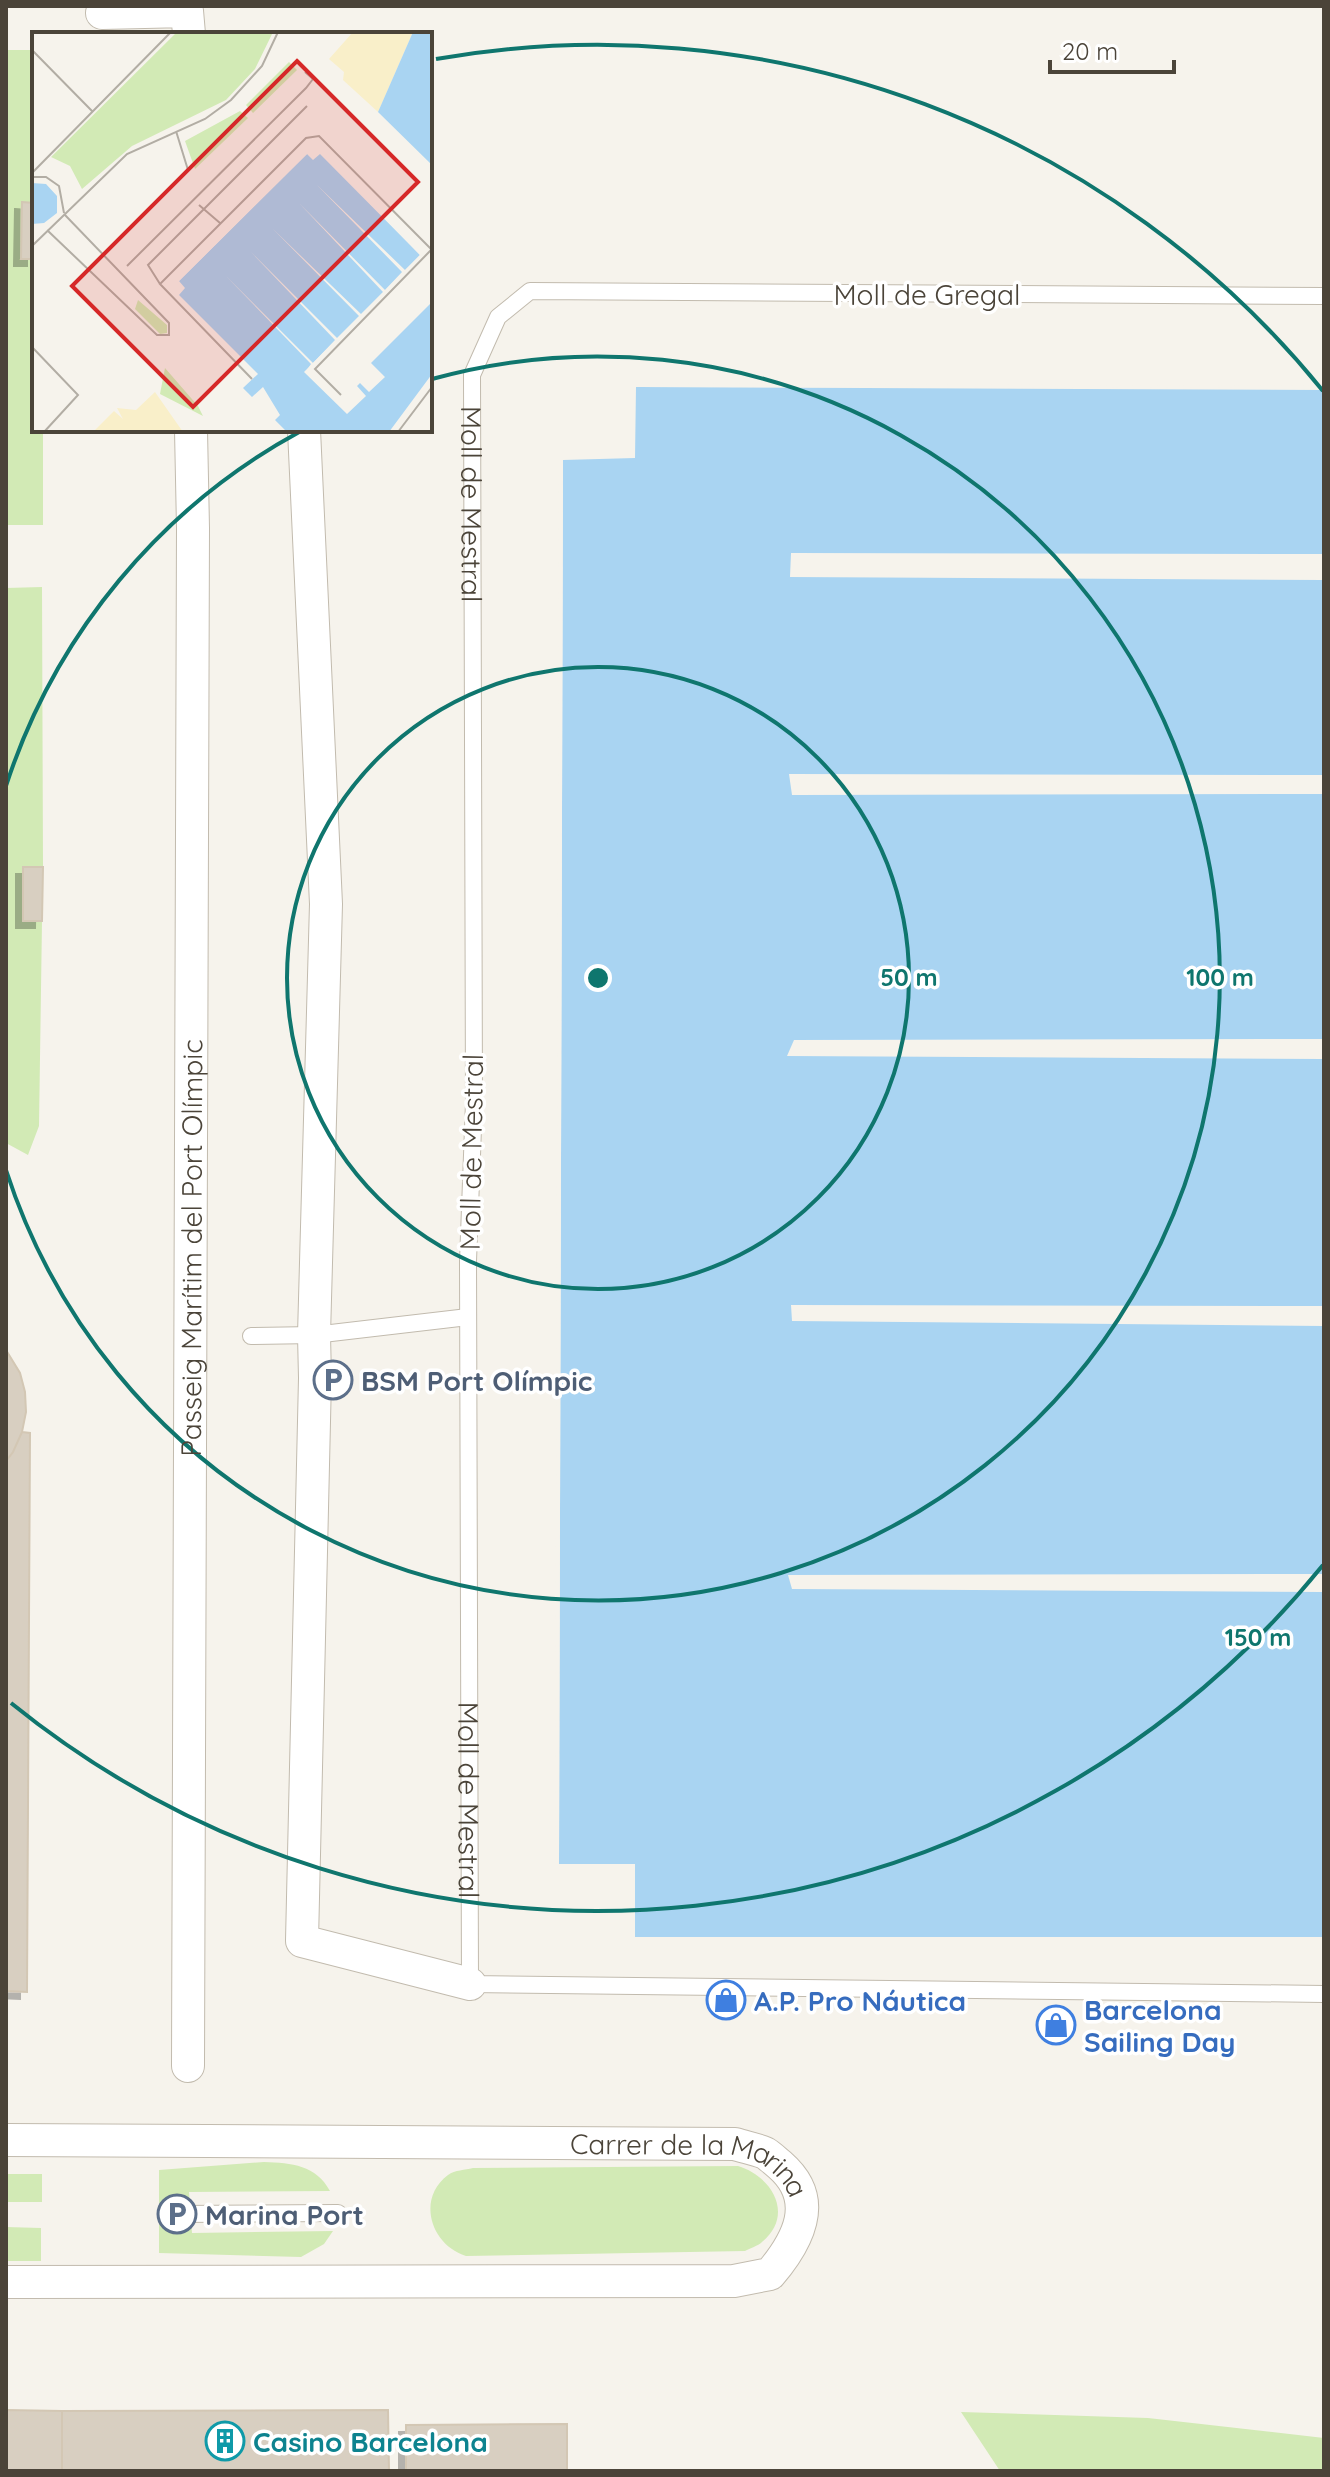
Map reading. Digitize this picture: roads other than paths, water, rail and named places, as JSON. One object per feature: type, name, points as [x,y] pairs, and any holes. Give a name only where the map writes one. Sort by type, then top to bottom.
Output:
[{"type":"street","points":[[102,13],[187,11],[189,32]]},
{"type":"street","name":"Passeig Marítim del Port Olímpic","points":[[188,2066],[191,432]]},
{"type":"street","points":[[304,432],[326,904],[302,1941],[470,1984]]},
{"type":"street","name":"Carrer de la Marina","points":[[6,2140],[735,2144],[766,2153],[788,2172],[800,2190],[801,2214],[797,2236],[770,2274],[734,2281],[6,2282]]},
{"type":"lane","name":"Moll de Gregal","points":[[530,291],[1324,296]]},
{"type":"lane","name":"Moll de Mestral","points":[[470,1984],[468,1317],[470,1157],[474,1102],[472,375],[498,317],[530,291]]},
{"type":"lane","points":[[251,1336],[314,1335],[468,1317]]},
{"type":"lane","points":[[470,1984],[1324,1994]]},
{"type":"lane","points":[[177,2214],[338,2213]]},
{"type":"water","points":[[636,387],[1324,390],[1324,1937],[635,1937],[635,1864],[559,1864],[563,460],[635,458]]},
{"type":"place","name":"BSM Port Olímpic","points":[[333,1380]]},
{"type":"place","name":"A.P. Pro Náutica","points":[[726,2000]]},
{"type":"place","name":"Barcelona Sailing Day","points":[[1056,2025]]},
{"type":"place","name":"Marina Port","points":[[177,2214]]},
{"type":"place","name":"Casino Barcelona","points":[[225,2441]]}]
